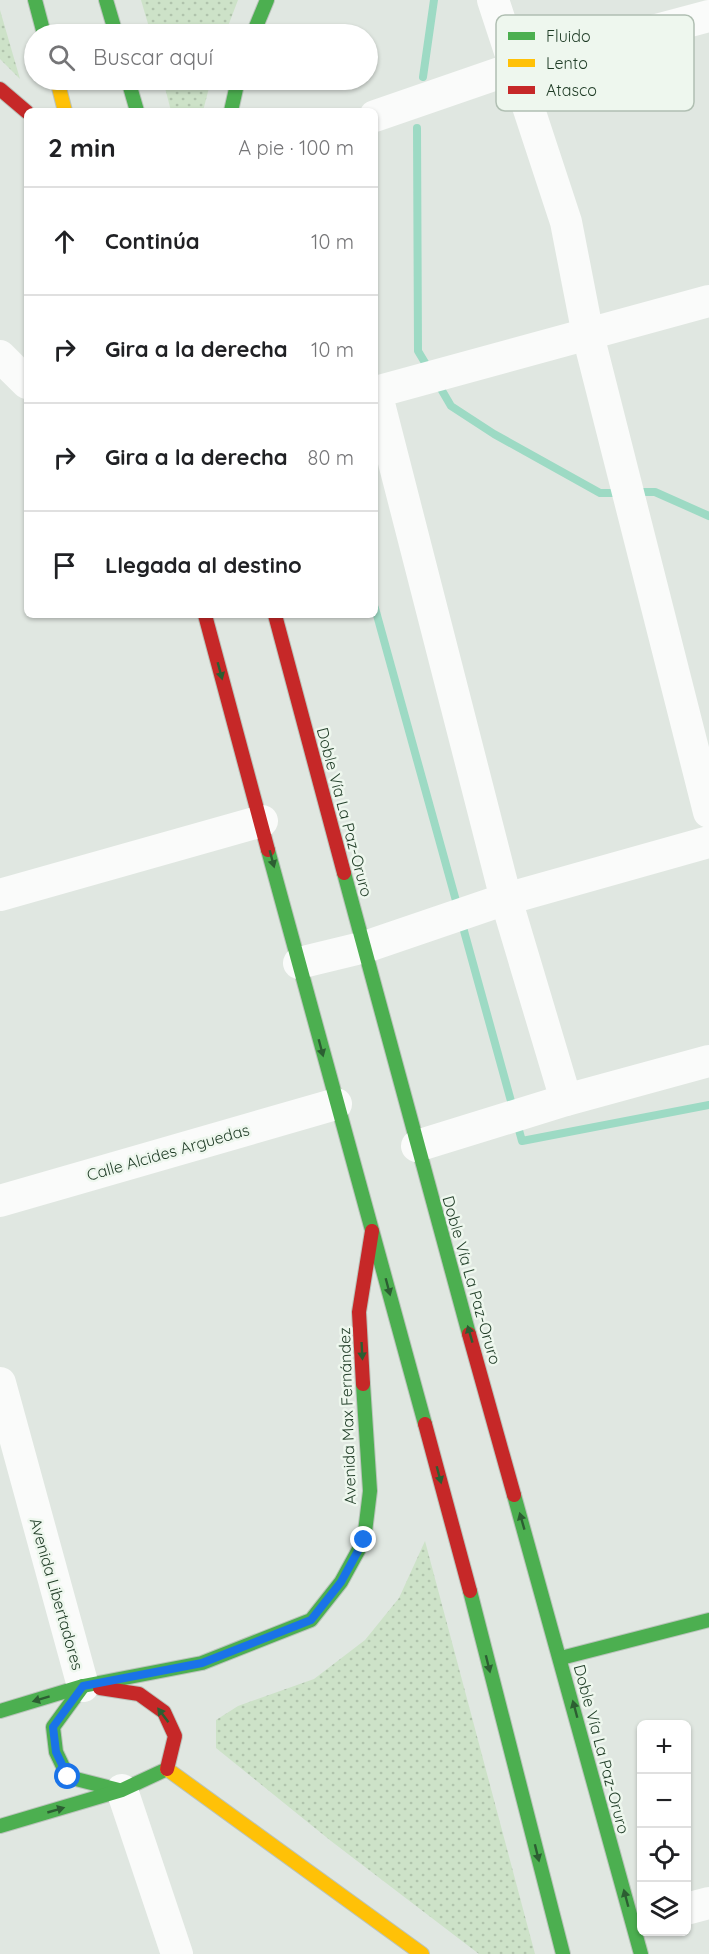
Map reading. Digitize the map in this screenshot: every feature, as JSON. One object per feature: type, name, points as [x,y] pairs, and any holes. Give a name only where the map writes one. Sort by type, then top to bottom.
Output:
[{"type":"main road","points":[[35,0],[41,24]]},
{"type":"main road","points":[[106,0],[113,24]]},
{"type":"main road","points":[[257,24],[267,0]]},
{"type":"main road","points":[[0,89],[24,109]]},
{"type":"main road","points":[[60,90],[64,108]]},
{"type":"main road","points":[[131,90],[136,108]]},
{"type":"main road","points":[[232,108],[236,90]]},
{"type":"main road","points":[[206,618],[336,1104],[457,1541],[563,1954]]},
{"type":"main road","name":"Doble Vía La Paz-Oruro","points":[[276,618],[417,1146],[637,1922]]},
{"type":"main road","name":"Avenida Max Fernández","points":[[0,1711],[83,1686],[202,1663],[311,1620],[341,1582],[364,1540],[370,1491],[359,1312],[372,1230]]},
{"type":"main road","points":[[561,1658],[709,1620]]},
{"type":"main road","points":[[83,1686],[139,1694],[164,1712],[175,1736],[167,1769]]},
{"type":"main road","name":"Avenida Libertadores","points":[[83,1686],[53,1727],[56,1752],[68,1777],[122,1790]]},
{"type":"main road","points":[[0,1826],[122,1790],[167,1769]]},
{"type":"main road","points":[[167,1769],[422,1954]]},
{"type":"main road","name":"Doble Vía La Paz-Oruro","points":[[639,1936],[641,1954]]},
{"type":"street","points":[[493,0],[498,15]]},
{"type":"street","points":[[694,20],[709,16]]},
{"type":"street","points":[[378,115],[496,74]]},
{"type":"street","points":[[529,111],[566,222],[588,335],[709,812]]},
{"type":"street","points":[[378,391],[709,301]]},
{"type":"street","points":[[0,356],[24,380]]},
{"type":"street","points":[[378,400],[506,898],[566,1100]]},
{"type":"street","points":[[0,895],[262,821]]},
{"type":"street","points":[[299,963],[365,947],[506,898],[709,842]]},
{"type":"street","points":[[417,1146],[566,1100],[709,1061]]},
{"type":"street","name":"Calle Alcides Arguedas","points":[[0,1201],[336,1104]]},
{"type":"street","name":"Avenida Libertadores","points":[[0,1383],[83,1686]]},
{"type":"street","points":[[122,1790],[177,1954]]},
{"type":"street","points":[[691,1908],[709,1903]]},
{"type":"green space","points":[[141,0],[238,0],[229,24],[148,24]]},
{"type":"green space","points":[[0,10],[20,79],[0,59]]},
{"type":"green space","points":[[166,90],[208,90],[204,108],[170,108]]},
{"type":"green space","points":[[425,1541],[535,1954],[479,1954],[331,1841],[216,1748],[216,1720],[238,1706],[314,1679],[365,1640],[399,1598]]},
{"type":"waterway","points":[[423,77],[434,0]]},
{"type":"waterway","points":[[417,128],[418,351],[430,371]]},
{"type":"waterway","points":[[437,382],[451,406],[494,434],[600,493],[621,493]]},
{"type":"waterway","points":[[633,492],[655,492],[709,516]]},
{"type":"waterway","points":[[378,618],[458,908]]},
{"type":"waterway","points":[[461,920],[522,1141],[709,1105]]},
{"type":"traffic: fast","points":[[35,0],[41,24]]},
{"type":"traffic: fast","points":[[106,0],[113,24]]},
{"type":"traffic: fast","points":[[257,24],[267,0]]},
{"type":"traffic: fast","points":[[131,90],[136,108]]},
{"type":"traffic: fast","points":[[232,108],[236,90]]},
{"type":"traffic: fast","points":[[268,850],[425,1424]]},
{"type":"traffic: fast","points":[[344,873],[469,1334]]},
{"type":"traffic: fast","points":[[0,1711],[83,1686],[202,1663],[311,1620],[341,1582],[364,1540],[370,1491],[363,1384]]},
{"type":"traffic: fast","points":[[514,1495],[641,1954]]},
{"type":"traffic: fast","points":[[470,1591],[563,1954]]},
{"type":"traffic: fast","points":[[561,1658],[709,1620]]},
{"type":"traffic: fast","points":[[83,1686],[53,1727],[56,1752],[68,1777],[119,1790]]},
{"type":"traffic: fast","points":[[0,1826],[122,1790],[167,1769]]},
{"type":"traffic: slow","points":[[60,90],[64,108]]},
{"type":"traffic: slow","points":[[167,1769],[422,1954]]},
{"type":"traffic: jam","points":[[0,89],[24,109]]},
{"type":"traffic: jam","points":[[206,618],[268,850]]},
{"type":"traffic: jam","points":[[276,618],[344,873]]},
{"type":"traffic: jam","points":[[363,1384],[359,1312],[372,1231]]},
{"type":"traffic: jam","points":[[469,1334],[514,1495]]},
{"type":"traffic: jam","points":[[425,1424],[470,1591]]},
{"type":"traffic: jam","points":[[100,1688],[139,1694],[164,1712],[175,1736],[167,1769]]},
{"type":"route","points":[[68,1777],[56,1752],[53,1727],[83,1686],[202,1663],[311,1620],[341,1582],[364,1540]]}]
